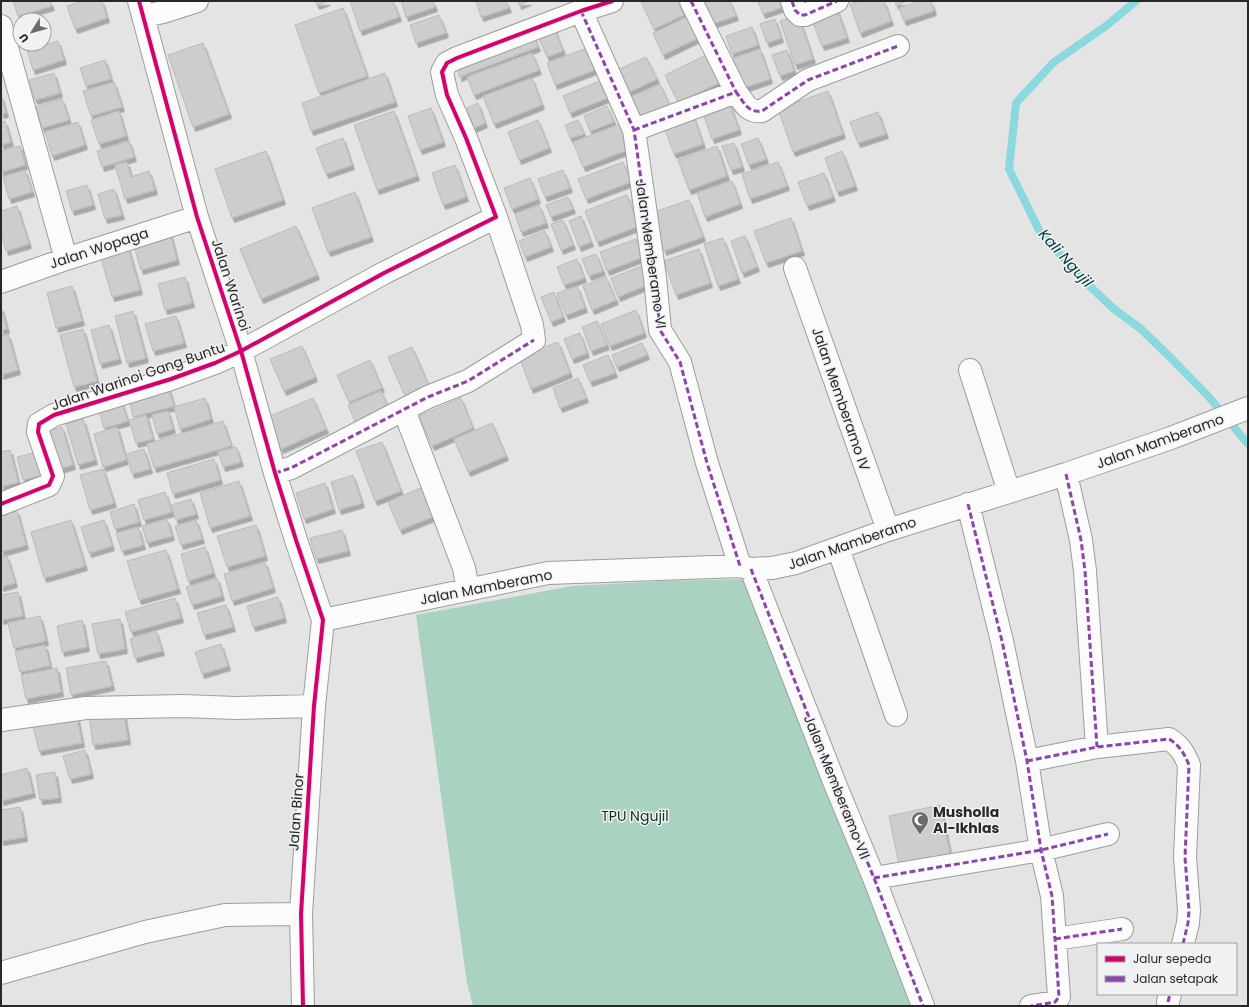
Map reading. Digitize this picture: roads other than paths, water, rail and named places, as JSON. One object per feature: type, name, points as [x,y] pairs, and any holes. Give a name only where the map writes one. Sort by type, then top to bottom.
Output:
[{"type":"street","points":[[142,8],[163,12],[197,1]]},
{"type":"street","points":[[275,473],[291,468],[428,397],[468,381],[534,340],[532,324],[496,217],[466,138],[447,95],[442,72],[447,63],[457,58],[612,1]]},
{"type":"street","points":[[691,1],[736,92],[751,111],[755,112],[762,111],[808,80],[898,46]]},
{"type":"street","points":[[792,1],[800,15],[805,15],[837,1]]},
{"type":"street","name":"Jalan Warinoi","points":[[142,8],[197,217],[241,351],[275,473],[323,620]]},
{"type":"street","name":"Jalan Memberamo VI","points":[[582,11],[634,130],[655,278],[660,330],[680,362],[707,463],[746,567]]},
{"type":"street","points":[[1,26],[66,259]]},
{"type":"street","points":[[634,130],[736,92]]},
{"type":"street","name":"Jalan Wopaga","points":[[1,282],[66,259],[197,217]]},
{"type":"street","points":[[241,351],[384,273],[496,217]]},
{"type":"street","name":"Jalan Memberamo IV","points":[[795,268],[888,530]]},
{"type":"street","name":"Jalan Warinoi Gang Buntu","points":[[1,504],[49,485],[53,476],[38,432],[39,424],[54,415],[171,379],[215,363],[241,351]]},
{"type":"street","points":[[970,370],[1009,492]]},
{"type":"street","name":"Jalan Mamberamo","points":[[323,620],[548,573],[746,567],[772,568],[796,563],[888,530],[1066,474],[1171,438],[1248,408]]},
{"type":"street","points":[[404,410],[464,568],[468,590]]},
{"type":"street","points":[[1066,474],[1081,540],[1085,571],[1098,747]]},
{"type":"street","points":[[968,504],[1002,641],[1027,761],[1041,850],[1052,896],[1059,993],[1058,999],[1055,1002],[1031,1006]]},
{"type":"street","points":[[838,548],[896,715]]},
{"type":"street","name":"Jalan Memberamo VII","points":[[746,567],[874,878],[923,1006]]},
{"type":"street","name":"Jalan Binor","points":[[303,1006],[301,914],[314,706],[323,620]]},
{"type":"street","points":[[1,720],[86,708],[183,706],[236,708],[314,706]]},
{"type":"street","points":[[1027,761],[1098,747],[1169,739],[1179,746],[1189,764],[1185,857],[1189,910],[1188,923],[1183,943]]},
{"type":"street","points":[[874,878],[1041,850],[1108,834]]},
{"type":"street","points":[[1,973],[145,932],[225,915],[301,914]]},
{"type":"street","points":[[1055,939],[1122,929]]},
{"type":"waterway","name":"Kali Ngujil","points":[[1136,1],[1106,26],[1054,62],[1016,103],[1009,169],[1040,232],[1082,279],[1114,309],[1141,329],[1170,357],[1209,397],[1248,444]]},
{"type":"place","name":"Musholla Al-Ikhlas","points":[[920,835]]},
{"type":"park label","name":"TPU Ngujil","points":[[635,816]]}]
